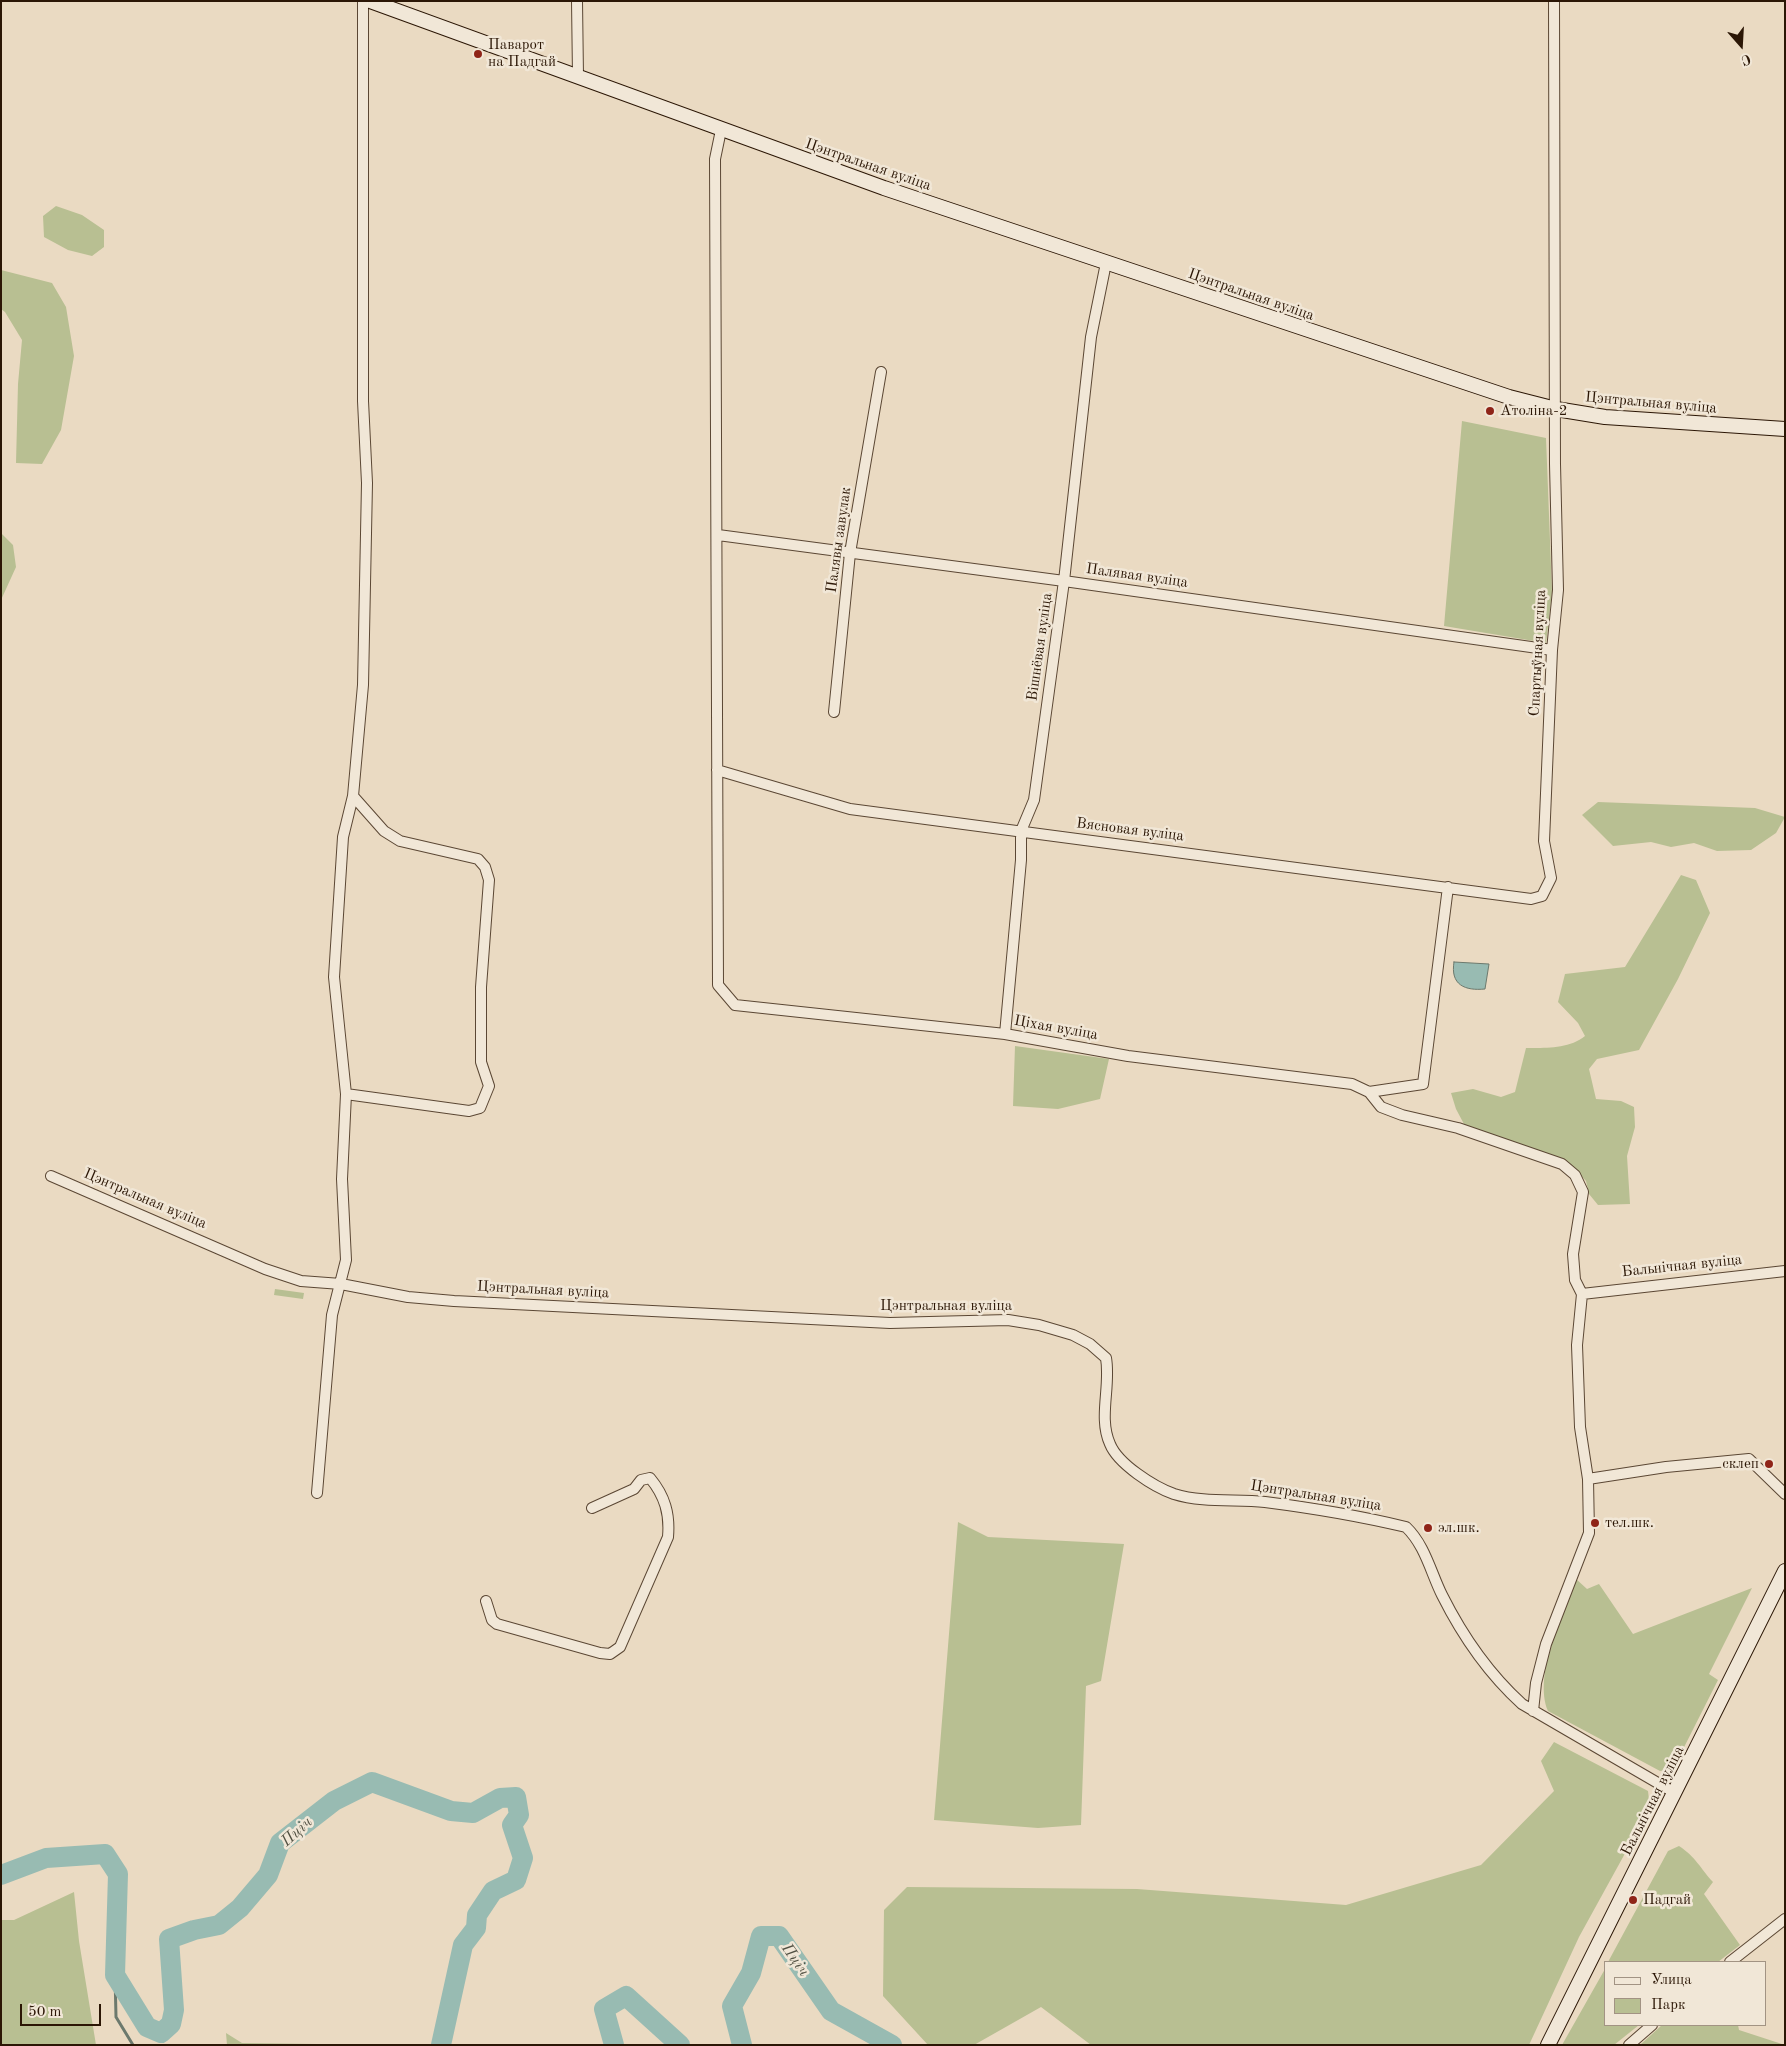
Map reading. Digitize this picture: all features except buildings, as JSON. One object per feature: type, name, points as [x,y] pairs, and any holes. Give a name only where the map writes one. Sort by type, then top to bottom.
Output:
[{"type":"street","points":[[317,1494],[332,1315],[346,1260],[342,1179],[346,1094],[334,977],[343,837],[354,796],[364,685],[367,483],[363,401],[363,1]]},
{"type":"street","name":"Цэнтральная вуліца","points":[[370,1],[721,130],[1106,264],[1467,384],[1556,409],[1605,417],[1785,429]]},
{"type":"street","points":[[577,1],[578,76]]},
{"type":"street","name":"Спартыўная вуліца","points":[[1542,896],[1551,878],[1544,841],[1552,650],[1558,590],[1554,1]]},
{"type":"street","points":[[717,770],[718,535],[715,159],[721,130]]},
{"type":"street","name":"Вішнёвая вуліца","points":[[1005,1034],[1021,860],[1021,831],[1034,800],[1064,581],[1092,337],[1106,264]]},
{"type":"street","name":"Палявы завулак","points":[[834,712],[850,553],[881,372]]},
{"type":"street","name":"Палявая вуліца","points":[[718,535],[1064,581],[1552,650]]},
{"type":"street","name":"Вясновая вуліца","points":[[717,770],[850,809],[1531,899],[1542,896]]},
{"type":"street","name":"Ціхая вуліца","points":[[717,770],[718,984],[735,1005],[1005,1034],[1128,1056],[1352,1084],[1369,1092]]},
{"type":"street","points":[[346,1094],[469,1111],[480,1108],[489,1086],[481,1062],[480,987],[489,880],[485,867],[478,860],[400,841],[384,831],[354,796]]},
{"type":"street","points":[[1369,1092],[1423,1084],[1448,887]]},
{"type":"street","points":[[1369,1092],[1381,1107],[1402,1115],[1458,1128],[1562,1164],[1575,1175],[1582,1192],[1573,1254],[1575,1280],[1582,1294],[1576,1345],[1578,1404],[1588,1479],[1589,1533],[1546,1644],[1536,1683],[1533,1711]]},
{"type":"street","name":"Цэнтральная вуліца","points":[[51,1176],[284,1277],[319,1284],[341,1284],[408,1297],[472,1302],[890,1323],[1008,1320],[1061,1331],[1090,1344],[1106,1358],[1105,1429],[1110,1445],[1120,1460],[1146,1479],[1174,1494],[1207,1499],[1263,1502],[1308,1508],[1406,1527],[1419,1542],[1442,1596],[1475,1650],[1502,1686],[1533,1711],[1675,1793]]},
{"type":"street","name":"Бальнічная вуліца","points":[[1582,1294],[1785,1271]]},
{"type":"street","points":[[1588,1479],[1666,1467],[1749,1459],[1785,1494]]},
{"type":"street","points":[[486,1601],[492,1620],[496,1624],[600,1653],[610,1654],[620,1647],[668,1537],[670,1519],[660,1491],[650,1478],[641,1480],[634,1489],[592,1508]]},
{"type":"street","name":"Бальнічная вуліца","points":[[1548,2045],[1785,1571]]},
{"type":"street","points":[[1731,1961],[1785,1919]]},
{"type":"street","points":[[1629,2045],[1651,2026]]},
{"type":"green space","points":[[56,206],[82,215],[104,230],[104,247],[92,256],[68,250],[44,237],[43,216]]},
{"type":"green space","points":[[1,270],[52,283],[66,307],[74,356],[61,430],[42,464],[16,463],[18,384],[22,340],[5,312],[1,309]]},
{"type":"green space","points":[[1462,421],[1546,438],[1552,592],[1546,643],[1444,626]]},
{"type":"green space","points":[[1,533],[13,545],[16,567],[1,600]]},
{"type":"green space","points":[[1598,802],[1755,808],[1785,817],[1776,833],[1751,850],[1717,851],[1694,843],[1671,847],[1651,842],[1613,846],[1582,815]]},
{"type":"green space","points":[[1681,875],[1696,880],[1710,913],[1678,979],[1639,1050],[1597,1059],[1589,1069],[1596,1099],[1621,1101],[1634,1107],[1635,1127],[1627,1156],[1630,1204],[1598,1205],[1589,1194],[1586,1181],[1572,1166],[1465,1126],[1456,1109],[1451,1093],[1473,1089],[1501,1097],[1515,1092],[1526,1048],[1564,1046],[1585,1036],[1578,1023],[1558,1002],[1565,974],[1625,967]]},
{"type":"green space","points":[[1015,1046],[1109,1059],[1100,1099],[1058,1109],[1013,1106]]},
{"type":"green space","points":[[275,1289],[304,1293],[303,1299],[274,1295]]},
{"type":"green space","points":[[958,1522],[988,1537],[1124,1544],[1101,1681],[1086,1686],[1081,1825],[1038,1828],[934,1820]]},
{"type":"green space","points":[[1575,1578],[1587,1589],[1599,1584],[1633,1634],[1752,1588],[1709,1674],[1718,1680],[1673,1769],[1660,1771],[1548,1711],[1544,1696],[1547,1663],[1557,1626]]},
{"type":"green space","points":[[1554,1742],[1648,1791],[1650,1808],[1579,1937],[1529,2045],[1091,2045],[1041,2007],[974,2045],[928,2045],[883,1996],[884,1910],[907,1887],[1137,1889],[1346,1905],[1481,1865],[1554,1791],[1541,1761]]},
{"type":"green space","points":[[1679,1846],[1685,1850],[1713,1882],[1704,1894],[1740,1945],[1719,1961],[1609,1961],[1668,1851]]},
{"type":"green space","points":[[74,1892],[79,1941],[96,2045],[1,2045],[1,1920],[14,1920]]},
{"type":"green space","points":[[1604,1971],[1604,2026],[1638,2026],[1614,2045],[1562,2045]]},
{"type":"green space","points":[[1661,2026],[1738,2026],[1739,2030],[1785,2045],[1640,2045]]},
{"type":"green space","points":[[226,2033],[242,2043],[391,2045],[227,2045]]},
{"type":"water","points":[[1454,962],[1489,964],[1485,989],[1471,989],[1460,985],[1454,976]]},
{"type":"waterway","name":"Пціч","points":[[1,1875],[46,1858],[105,1854],[118,1874],[115,1975],[147,2027],[161,2033],[171,2024],[174,2010],[169,1939],[194,1930],[219,1925],[240,1908],[268,1875],[280,1843],[334,1801],[372,1782],[451,1811],[473,1813],[500,1798],[516,1797],[519,1815],[512,1825],[523,1858],[516,1880],[493,1891],[477,1915],[476,1928],[463,1945],[441,2045]]},
{"type":"waterway","name":"Пціч","points":[[742,2045],[732,2006],[751,1973],[761,1936],[779,1936],[831,2011],[892,2045]]},
{"type":"waterway","points":[[115,1975],[116,2017],[133,2045]]},
{"type":"waterway","name":"Пціч","points":[[614,2045],[604,2009],[626,1996],[680,2045]]},
{"type":"place","name":"Паварот на Падгай","points":[[478,54]]},
{"type":"place","name":"Атоліна-2","points":[[1490,411]]},
{"type":"place","name":"склеп","points":[[1769,1464]]},
{"type":"place","name":"тел.шк.","points":[[1595,1523]]},
{"type":"place","name":"эл.шк.","points":[[1428,1528]]},
{"type":"place","name":"Падгай","points":[[1633,1900]]}]
